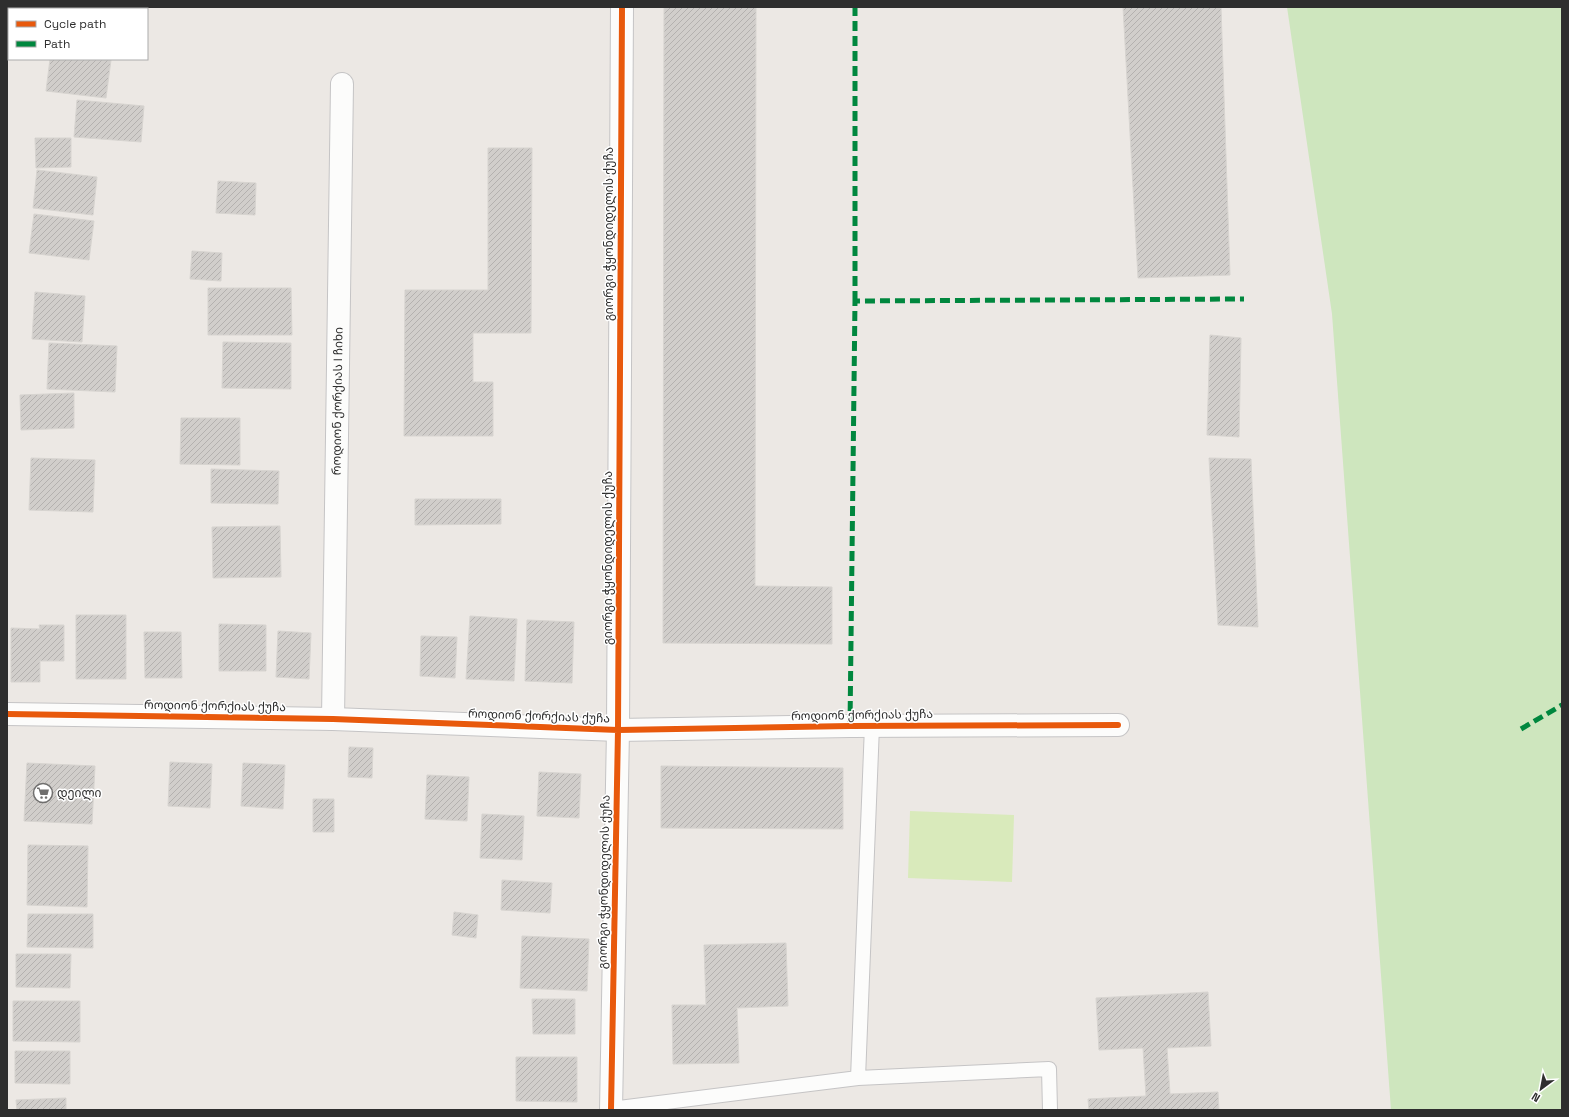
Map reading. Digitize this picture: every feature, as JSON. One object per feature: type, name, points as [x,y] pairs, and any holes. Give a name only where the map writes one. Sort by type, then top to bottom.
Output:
[{"type":"street","name":"გიორგი ჭყონდიდელის ქუჩა","points":[[611,1109],[618,730],[622,7]]},
{"type":"street","name":"როდიონ ქორქიას I ჩიხი","points":[[333,719],[342,84]]},
{"type":"street","name":"როდიონ ქორქიას ქუჩა","points":[[7,714],[333,719],[618,730],[872,726],[1118,725]]},
{"type":"lane","points":[[858,1078],[872,726]]},
{"type":"lane","points":[[611,1109],[858,1078],[1049,1069],[1050,1110]]},
{"type":"green space","points":[[1287,7],[1562,7],[1562,1110],[1391,1110],[1332,314]]},
{"type":"green space","points":[[910,811],[1014,815],[1012,882],[908,878]]},
{"type":"building","points":[[664,7],[756,7],[755,586],[832,587],[832,644],[663,643]]},
{"type":"building","points":[[1123,7],[1221,7],[1230,275],[1138,278]]},
{"type":"building","points":[[50,60],[111,60],[106,98],[46,91]]},
{"type":"building","points":[[77,100],[144,106],[141,142],[74,137]]},
{"type":"building","points":[[35,138],[71,138],[71,167],[36,168]]},
{"type":"building","points":[[488,148],[532,148],[531,333],[473,333],[473,382],[493,382],[493,436],[404,436],[405,290],[488,290]]},
{"type":"building","points":[[37,170],[97,177],[93,215],[33,208]]},
{"type":"building","points":[[218,181],[256,183],[255,215],[216,213]]},
{"type":"building","points":[[34,214],[94,221],[89,260],[29,253]]},
{"type":"building","points":[[192,251],[222,253],[221,281],[190,279]]},
{"type":"building","points":[[208,288],[291,288],[292,335],[208,335]]},
{"type":"building","points":[[35,292],[85,296],[82,342],[32,339]]},
{"type":"building","points":[[1210,335],[1241,338],[1239,437],[1207,435]]},
{"type":"building","points":[[223,342],[291,343],[291,389],[222,388]]},
{"type":"building","points":[[49,343],[117,346],[115,392],[47,389]]},
{"type":"building","points":[[74,393],[74,428],[21,430],[20,395]]},
{"type":"building","points":[[181,418],[240,418],[240,465],[180,464]]},
{"type":"building","points":[[31,458],[95,460],[93,512],[29,510]]},
{"type":"building","points":[[1209,458],[1251,459],[1258,627],[1218,625]]},
{"type":"building","points":[[211,469],[279,471],[278,504],[211,503]]},
{"type":"building","points":[[415,499],[501,499],[501,524],[415,525]]},
{"type":"building","points":[[280,526],[281,577],[213,578],[212,527]]},
{"type":"building","points":[[76,615],[126,615],[126,679],[76,679]]},
{"type":"building","points":[[470,616],[517,619],[514,681],[466,679]]},
{"type":"building","points":[[527,620],[574,622],[572,683],[525,681]]},
{"type":"building","points":[[219,624],[266,625],[266,671],[219,671]]},
{"type":"building","points":[[39,625],[64,625],[64,661],[40,661],[40,682],[11,682],[11,628],[40,629]]},
{"type":"building","points":[[278,631],[311,633],[309,679],[276,677]]},
{"type":"building","points":[[144,632],[181,632],[182,678],[145,678]]},
{"type":"building","points":[[421,636],[457,637],[455,678],[420,676]]},
{"type":"building","points":[[349,747],[373,748],[372,778],[348,777]]},
{"type":"building","points":[[170,762],[212,764],[210,808],[168,806]]},
{"type":"building","points":[[27,763],[95,766],[92,824],[24,821]]},
{"type":"building","points":[[243,763],[285,765],[283,809],[241,806]]},
{"type":"building","points":[[661,766],[843,768],[843,829],[661,828]]},
{"type":"building","points":[[539,772],[581,774],[579,818],[537,816]]},
{"type":"building","points":[[427,775],[469,777],[467,821],[425,819]]},
{"type":"building","points":[[313,799],[334,799],[334,832],[313,832]]},
{"type":"building","points":[[482,814],[524,816],[522,860],[480,858]]},
{"type":"building","points":[[28,845],[88,846],[87,907],[27,905]]},
{"type":"building","points":[[502,880],[552,883],[550,913],[501,910]]},
{"type":"building","points":[[454,912],[478,915],[476,938],[452,935]]},
{"type":"building","points":[[28,914],[93,914],[93,948],[27,947]]},
{"type":"building","points":[[522,936],[589,939],[587,991],[520,988]]},
{"type":"building","points":[[786,943],[788,1006],[737,1008],[739,1063],[673,1064],[672,1005],[706,1005],[704,945]]},
{"type":"building","points":[[16,954],[71,954],[70,988],[16,987]]},
{"type":"building","points":[[1208,992],[1211,1046],[1167,1048],[1170,1094],[1218,1092],[1219,1110],[1089,1110],[1088,1099],[1146,1096],[1143,1048],[1099,1050],[1096,998]]},
{"type":"building","points":[[532,999],[575,999],[575,1034],[533,1034]]},
{"type":"building","points":[[13,1001],[80,1001],[80,1042],[13,1041]]},
{"type":"building","points":[[15,1051],[70,1051],[70,1084],[15,1083]]},
{"type":"building","points":[[516,1057],[577,1057],[577,1102],[516,1101]]},
{"type":"building","points":[[66,1098],[66,1110],[17,1110],[16,1100]]},
{"type":"marked path","points":[[855,7],[855,301]]},
{"type":"marked path","points":[[850,726],[855,301],[1244,299]]},
{"type":"marked path","points":[[1521,729],[1562,705]]},
{"type":"cycle path","points":[[611,1110],[618,730],[622,7]]},
{"type":"cycle path","points":[[7,714],[333,719],[618,730],[850,726],[1118,725]]},
{"type":"place","name":"დეილი","points":[[43,793]]}]
